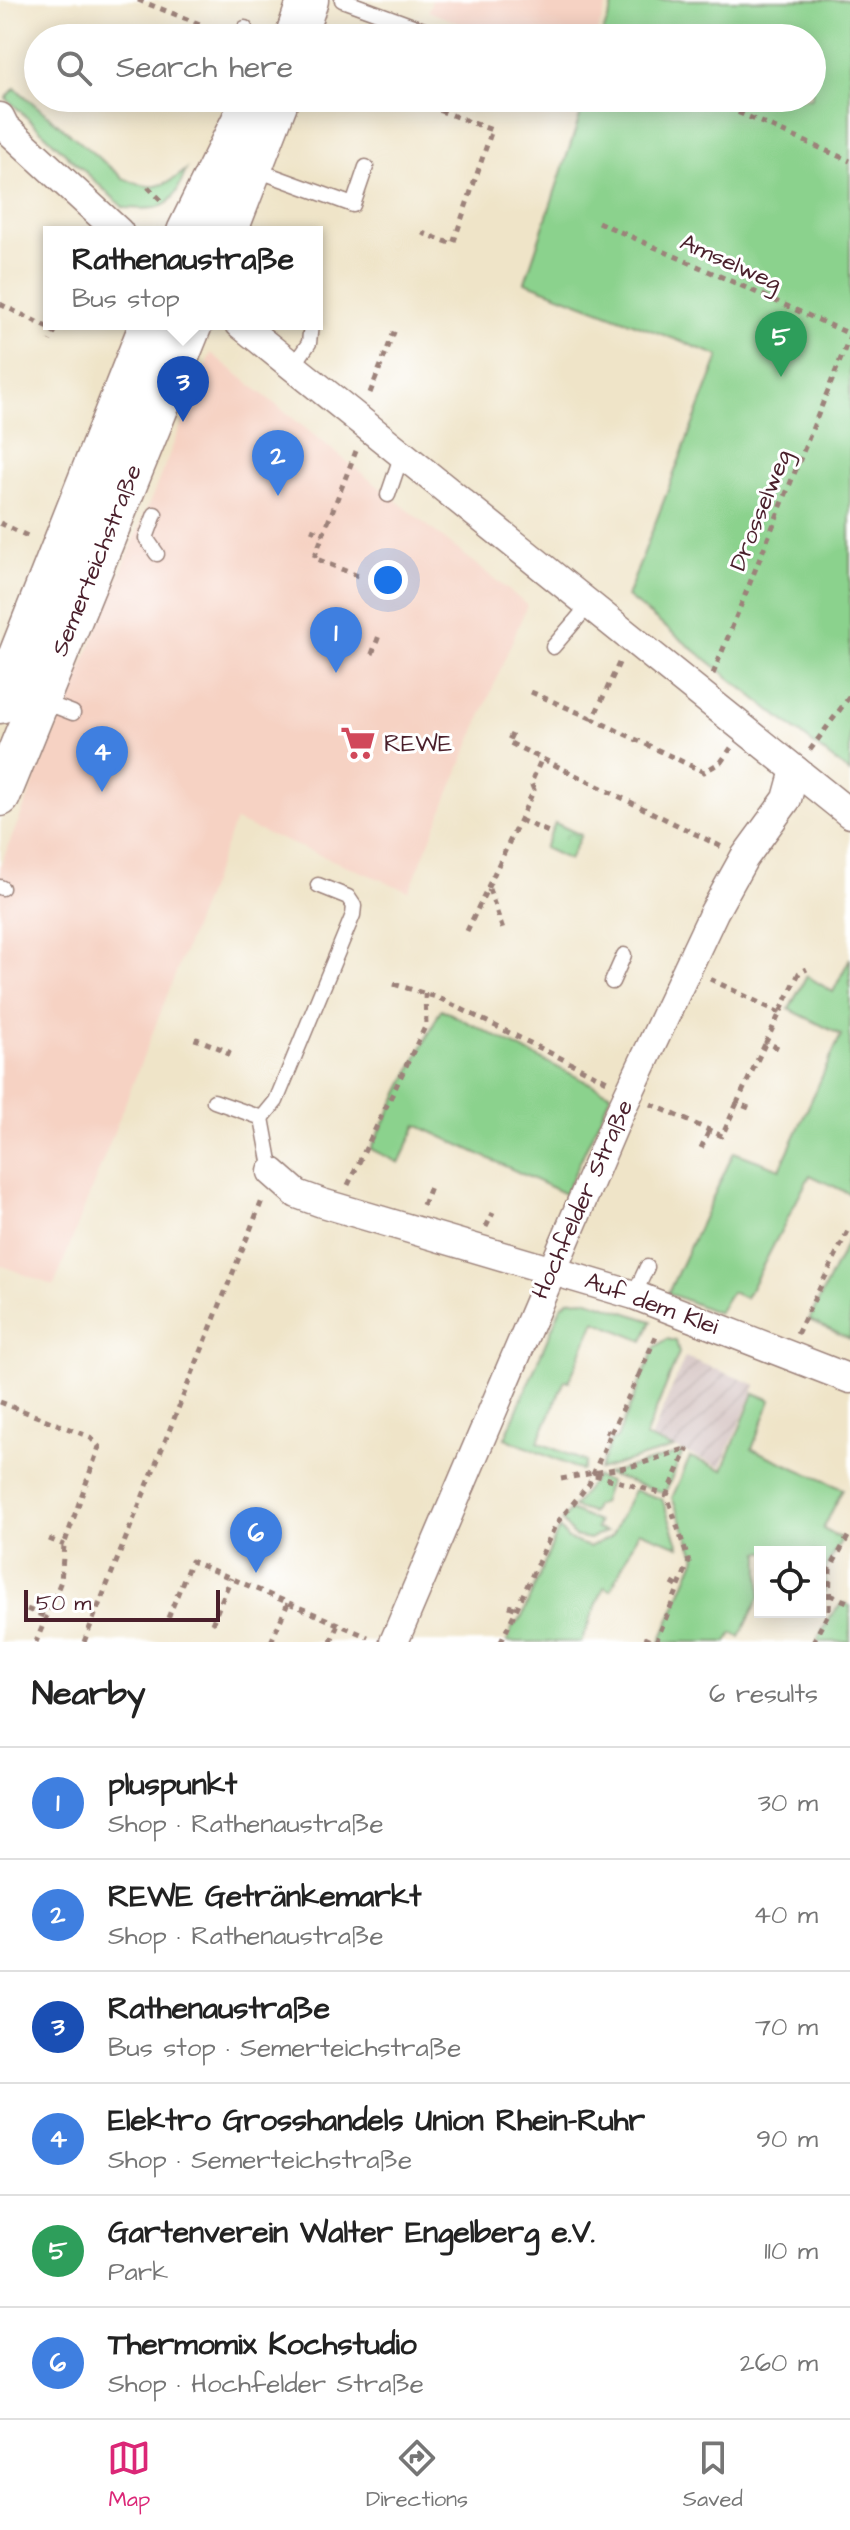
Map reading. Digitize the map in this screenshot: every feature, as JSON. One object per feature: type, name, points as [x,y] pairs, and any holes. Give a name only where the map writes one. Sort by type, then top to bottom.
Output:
[{"type":"main road","points":[[179,221],[245,112]]},
{"type":"main road","points":[[229,226],[274,112]]},
{"type":"main road","name":"Semerteichstraße","points":[[0,703],[148,330]]},
{"type":"main road","name":"Semerteichstraße","points":[[0,796],[56,707],[190,330]]},
{"type":"street","points":[[0,117],[5,127],[112,226]]},
{"type":"street","points":[[248,330],[850,814]]},
{"type":"street","name":"Hochfelder Straße","points":[[394,1642],[551,1268],[629,1093],[744,858],[787,799],[795,770]]},
{"type":"street","name":"Auf dem Klei","points":[[272,1172],[297,1194],[634,1295],[850,1379]]},
{"type":"lane","points":[[342,0],[408,24]]},
{"type":"lane","points":[[253,168],[353,205],[366,167]]},
{"type":"lane","points":[[294,365],[309,343],[310,330]]},
{"type":"lane","points":[[388,495],[402,454]]},
{"type":"lane","points":[[155,514],[146,538],[157,554]]},
{"type":"lane","points":[[553,647],[588,606]]},
{"type":"lane","points":[[272,1172],[262,1118],[276,1101],[353,915],[354,906],[348,897],[318,885]]},
{"type":"lane","points":[[612,982],[624,955]]},
{"type":"lane","points":[[214,1101],[262,1118]]},
{"type":"lane","points":[[634,1295],[647,1267]]},
{"type":"path","points":[[138,0],[209,24]]},
{"type":"path","points":[[422,233],[453,244],[492,130],[444,112]]},
{"type":"path","points":[[737,112],[850,161]]},
{"type":"path","points":[[148,187],[179,221]]},
{"type":"path","name":"Amselweg","points":[[598,222],[850,335]]},
{"type":"path","points":[[0,304],[43,325]]},
{"type":"path","points":[[370,393],[396,327]]},
{"type":"path","points":[[50,341],[53,330]]},
{"type":"path","name":"Drosselweg","points":[[699,695],[718,663],[850,335]]},
{"type":"path","points":[[358,576],[314,558],[367,423]]},
{"type":"path","points":[[0,523],[26,536]]},
{"type":"path","points":[[311,529],[323,534]]},
{"type":"path","points":[[372,654],[380,633]]},
{"type":"path","points":[[593,719],[630,640]]},
{"type":"path","points":[[531,692],[704,772],[721,762],[743,729]]},
{"type":"path","points":[[795,770],[850,696]]},
{"type":"path","points":[[512,734],[508,742],[744,858]]},
{"type":"path","points":[[467,931],[534,790],[531,783],[542,758]]},
{"type":"path","points":[[520,820],[551,833]]},
{"type":"path","points":[[488,888],[503,930]]},
{"type":"path","points":[[688,968],[780,1013]]},
{"type":"path","points":[[394,984],[425,993],[722,1136],[799,973],[807,969]]},
{"type":"path","points":[[337,1208],[426,1025],[425,993]]},
{"type":"path","points":[[196,1042],[197,1039],[229,1052],[226,1059]]},
{"type":"path","points":[[766,1042],[778,1048]]},
{"type":"path","points":[[737,1103],[749,1108]]},
{"type":"path","points":[[701,1148],[709,1131]]},
{"type":"path","points":[[84,1642],[157,1456],[222,1306],[272,1172]]},
{"type":"path","points":[[787,1354],[850,1227]]},
{"type":"path","points":[[501,1642],[539,1554],[556,1524],[589,1484],[609,1432],[667,1308]]},
{"type":"path","points":[[0,1402],[97,1442],[99,1455],[64,1545],[61,1581],[36,1642]]},
{"type":"path","points":[[561,1479],[688,1448],[667,1495],[689,1562],[655,1642],[644,1638]]},
{"type":"path","points":[[591,1474],[667,1495]]},
{"type":"path","points":[[813,1642],[829,1612],[830,1569],[850,1533]]},
{"type":"path","points":[[49,1539],[64,1545]]},
{"type":"path","points":[[168,1618],[191,1561],[380,1642]]},
{"type":"path","points":[[212,1624],[231,1578]]},
{"type":"path","points":[[672,1583],[679,1587]]},
{"type":"path","points":[[830,1595],[850,1603]]},
{"type":"path","points":[[271,1642],[288,1603]]},
{"type":"path","points":[[509,1606],[517,1609]]},
{"type":"path","points":[[27,1609],[46,1617]]},
{"type":"path","points":[[331,1642],[338,1624]]},
{"type":"shaded area","points":[[432,0],[609,0],[600,24],[461,24],[428,11]]},
{"type":"shaded area","points":[[211,353],[527,605],[409,891],[235,821],[54,1286],[0,1265],[0,866]]},
{"type":"shaded area","points":[[685,1357],[756,1385],[721,1467],[651,1438]]},
{"type":"green space","points":[[615,0],[850,0],[850,773],[627,597],[719,356],[525,282],[581,112],[826,112],[826,24],[606,24]]},
{"type":"green space","points":[[15,88],[24,96],[24,112],[44,112],[123,178],[141,185],[156,186],[186,170],[176,193],[165,205],[149,209],[124,208],[6,98]]},
{"type":"green space","points":[[555,823],[581,835],[569,860],[544,848]]},
{"type":"green space","points":[[850,958],[850,1194],[810,1175],[746,1298],[731,1292],[718,1313],[668,1293],[734,1152],[780,1169],[841,1035],[789,1009],[807,976],[833,992]]},
{"type":"green space","points":[[441,1009],[611,1094],[565,1194],[417,1125],[399,1163],[371,1149]]},
{"type":"green space","points":[[850,1236],[850,1339],[809,1320]]},
{"type":"green space","points":[[585,1299],[652,1321],[643,1341],[595,1321],[569,1381],[565,1380],[538,1442],[586,1462],[582,1471],[505,1438],[561,1307],[568,1300]]},
{"type":"green space","points":[[667,1339],[676,1341],[679,1353],[645,1437],[673,1448],[599,1470],[611,1441],[617,1438],[655,1347]]},
{"type":"green space","points":[[754,1393],[771,1400],[752,1449],[843,1489],[823,1529],[842,1539],[826,1568],[826,1546],[754,1546],[754,1608],[740,1637],[732,1633],[727,1642],[660,1642],[696,1557],[672,1498],[690,1457],[723,1470]]},
{"type":"green space","points":[[683,1452],[665,1493],[606,1474]]},
{"type":"green space","points":[[596,1477],[609,1482],[602,1503],[595,1505],[592,1513],[573,1507]]},
{"type":"green space","points":[[634,1490],[662,1499],[679,1546],[639,1531],[611,1590],[604,1587],[581,1642],[507,1642],[513,1626],[521,1619],[559,1528],[568,1539],[589,1547],[611,1537]]},
{"type":"green space","points":[[570,1510],[598,1522],[596,1529],[606,1532],[589,1539],[574,1536],[562,1521]]},
{"type":"green space","points":[[843,1603],[850,1606],[850,1642],[817,1642],[830,1616]]},
{"type":"place","name":"Gartenverein Walter Engelberg e.V.","points":[[781,377]]},
{"type":"place","name":"Rathenaustraße","points":[[183,422]]},
{"type":"place","name":"REWE Getränkemarkt","points":[[278,496]]},
{"type":"place","name":"pluspunkt","points":[[336,673]]},
{"type":"place","name":"REWE","points":[[358,743]]},
{"type":"place","name":"Elektro Grosshandels Union Rhein-Ruhr","points":[[102,792]]},
{"type":"place","name":"Thermomix Kochstudio","points":[[256,1573]]}]
